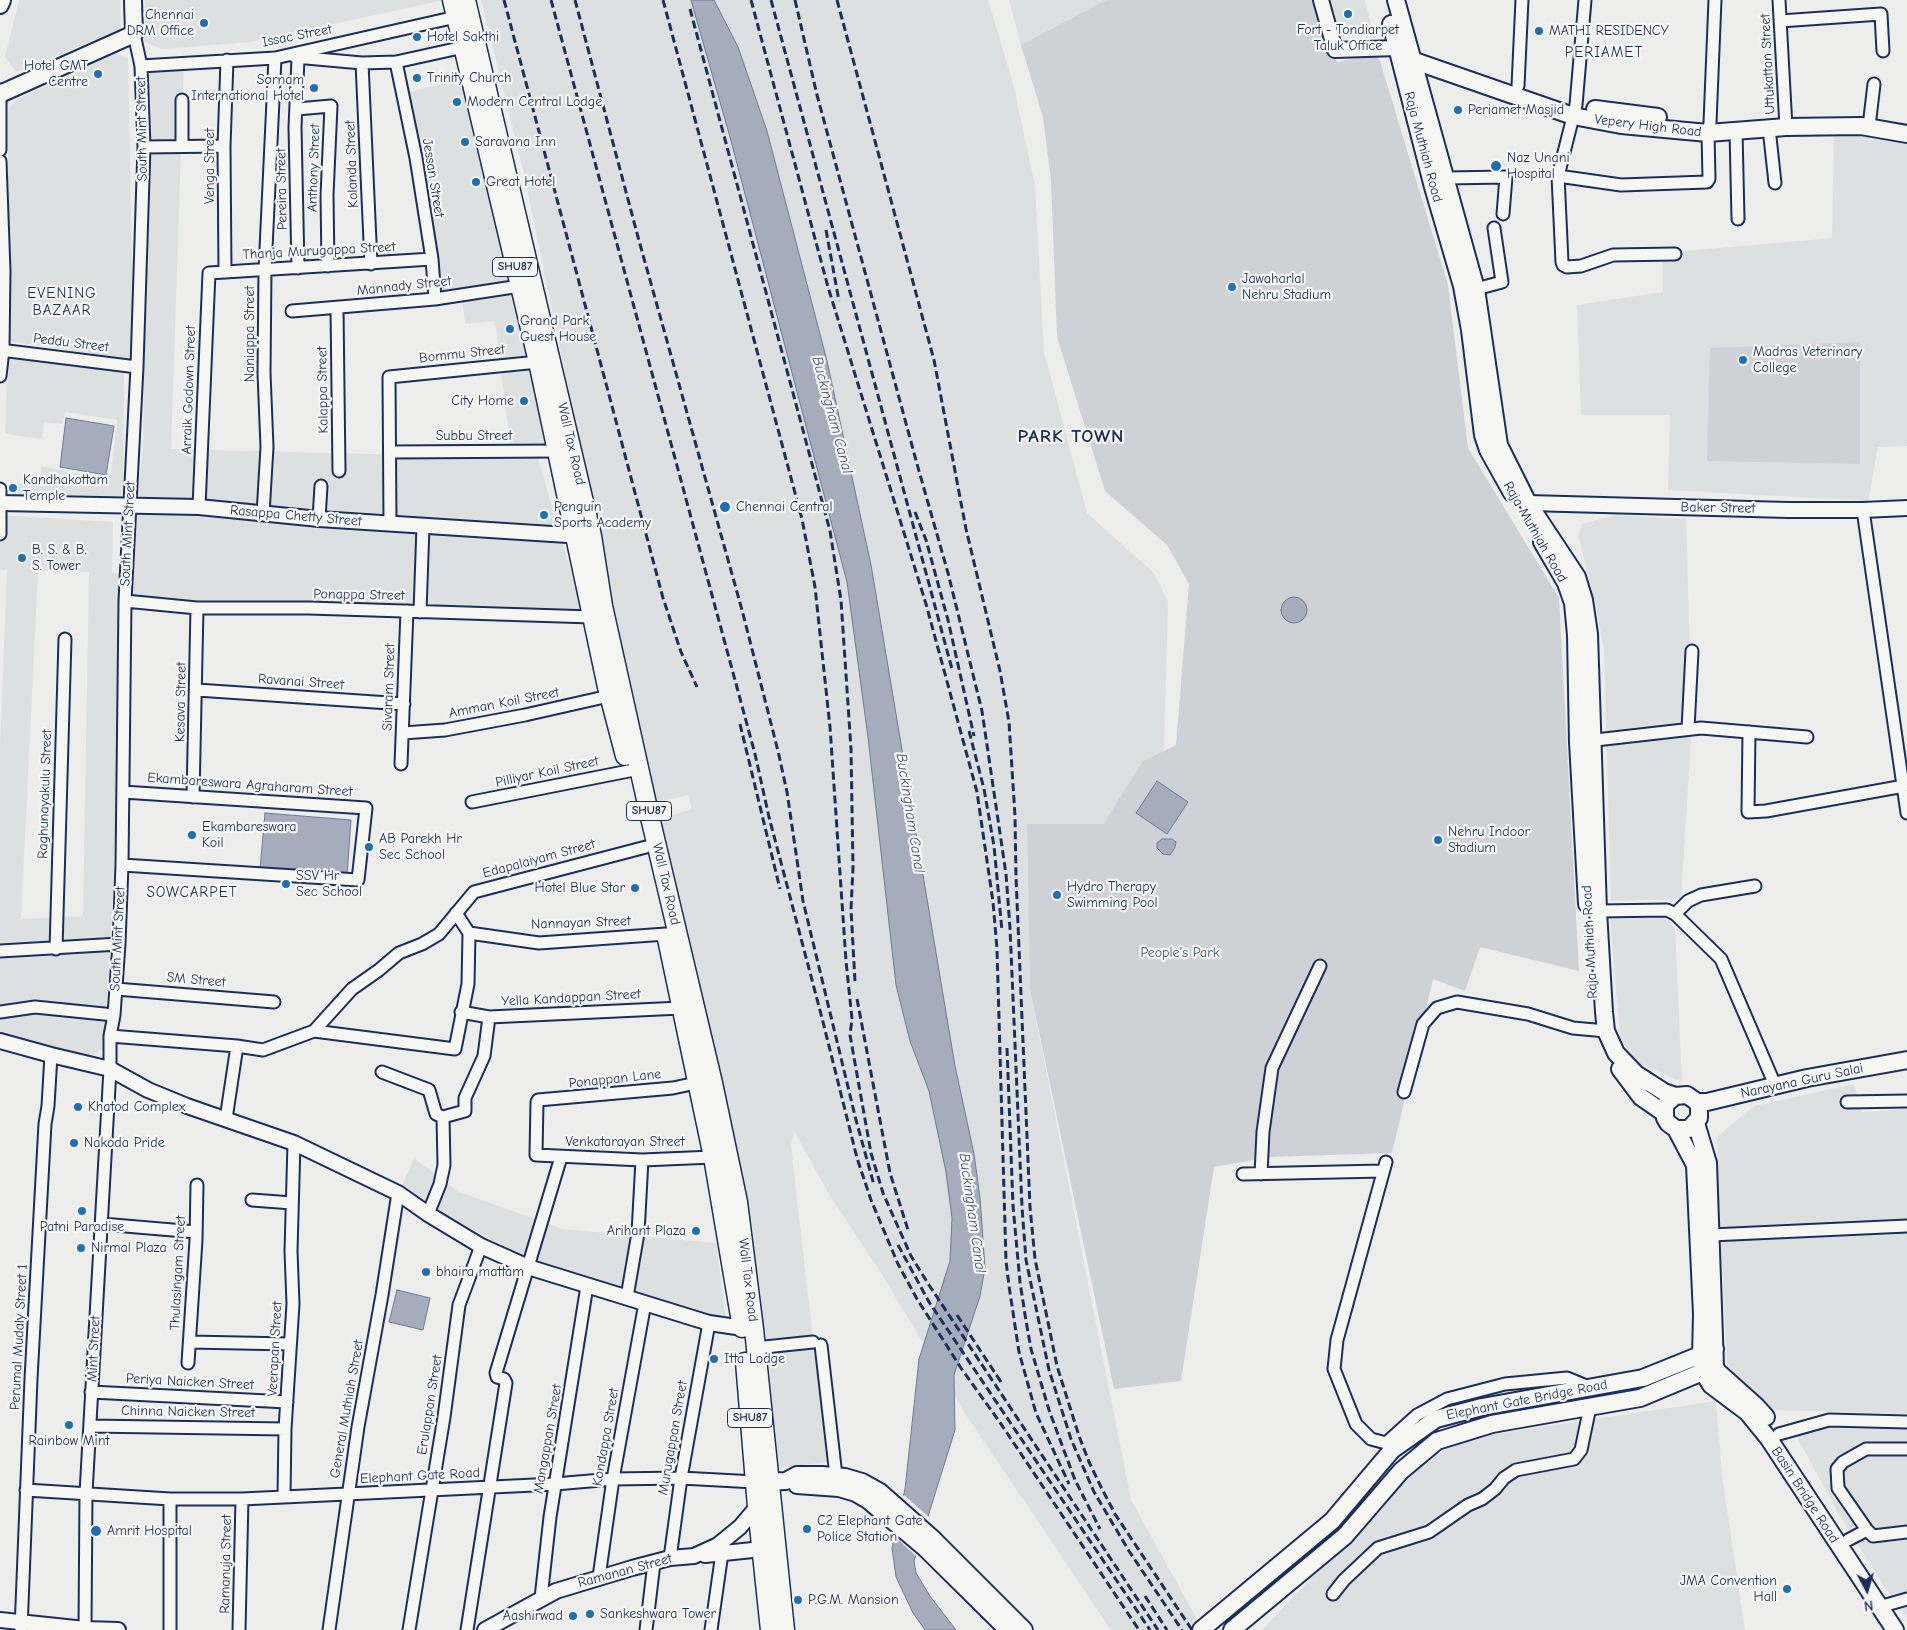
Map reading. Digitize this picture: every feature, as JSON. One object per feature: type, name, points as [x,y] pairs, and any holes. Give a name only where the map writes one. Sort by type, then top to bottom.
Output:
[{"type":"main road","points":[[0,5],[2,0]]},
{"type":"main road","name":"South Mint Street","points":[[133,0],[134,34]]},
{"type":"main road","name":"Wall Tax Road","points":[[466,0],[592,536],[646,847],[666,934],[748,1329],[770,1481],[757,1507],[770,1630]]},
{"type":"main road","name":"Raja Muthiah Road","points":[[1385,0],[1446,178],[1476,289],[1493,447],[1506,484],[1566,582],[1573,603],[1598,911],[1604,1012],[1602,1031],[1611,1058],[1641,1097],[1664,1113]]},
{"type":"main road","name":"Raja Muthiah Road","points":[[1396,0],[1405,54],[1434,188],[1462,286],[1470,330],[1484,436],[1577,577],[1584,600],[1589,634],[1585,741],[1594,1017],[1616,1053],[1636,1074],[1664,1092],[1675,1096]]},
{"type":"main road","name":"Wall Tax Road","points":[[454,8],[538,362],[609,696],[634,770],[713,1083],[738,1202],[748,1329],[755,1348],[785,1630]]},
{"type":"main road","points":[[0,92],[134,34]]},
{"type":"main road","name":"Vepery High Road","points":[[1405,54],[1518,86],[1574,110]]},
{"type":"main road","name":"Vepery High Road","points":[[1405,54],[1621,125],[1709,128],[1736,131],[1769,128],[1786,123],[1837,115],[1907,124]]},
{"type":"main road","name":"Vepery High Road","points":[[1709,128],[1740,123],[1786,123],[1861,126],[1907,134]]},
{"type":"main road","name":"Narayana Guru Salai","points":[[1697,1102],[1707,1102],[1775,1085],[1907,1060]]},
{"type":"main road","points":[[1676,1129],[1689,1129],[1696,1123],[1700,1113],[1697,1102],[1687,1095],[1675,1096],[1667,1103],[1664,1113],[1668,1122],[1676,1129],[1695,1165],[1702,1314],[1705,1350],[1709,1369],[1717,1371],[1756,1406],[1778,1434],[1848,1540],[1884,1606],[1907,1628]]},
{"type":"main road","points":[[1696,1123],[1708,1163],[1711,1235],[1705,1350]]},
{"type":"main road","name":"Elephant Gate Bridge Road","points":[[1201,1630],[1332,1521],[1392,1450],[1436,1419],[1482,1407],[1643,1378],[1705,1350]]},
{"type":"main road","name":"Elephant Gate Bridge Road","points":[[1232,1630],[1345,1536],[1401,1471],[1437,1441],[1492,1424],[1640,1398],[1709,1369]]},
{"type":"main road","name":"Basin Bridge Road","points":[[1709,1369],[1711,1385],[1747,1412],[1769,1439],[1884,1606],[1895,1630]]},
{"type":"main road","points":[[770,1481],[797,1475],[836,1476],[862,1482],[1024,1630]]},
{"type":"main road","points":[[770,1481],[798,1486],[840,1488],[885,1505]]},
{"type":"main road","points":[[928,1542],[1008,1630]]},
{"type":"street","points":[[1320,0],[1335,50],[1405,54]]},
{"type":"street","points":[[1518,86],[1522,0]]},
{"type":"street","points":[[1585,0],[1574,110],[1558,176],[1563,265],[1567,267],[1581,266],[1613,255],[1675,254]]},
{"type":"street","points":[[1558,176],[1621,185],[1704,183],[1709,178],[1709,128],[1715,0]]},
{"type":"street","name":"Uttukattan Street","points":[[1779,0],[1786,123]]},
{"type":"street","name":"Issac Street","points":[[141,66],[294,57],[454,8]]},
{"type":"street","points":[[1780,21],[1881,14],[1883,51]]},
{"type":"street","name":"South Mint Street","points":[[110,1068],[110,1036],[116,988],[122,865],[125,601],[137,367],[144,147],[141,66],[134,34]]},
{"type":"street","points":[[294,57],[362,63],[396,62],[464,47]]},
{"type":"street","name":"Pereira Street","points":[[294,57],[297,109],[295,127],[298,268]]},
{"type":"street","name":"Naniappa Street","points":[[264,514],[267,447],[264,373],[265,270],[275,58]]},
{"type":"street","name":"Venga Street","points":[[225,272],[224,146],[227,60]]},
{"type":"street","name":"Jessan Street","points":[[396,62],[416,158],[432,259],[435,299]]},
{"type":"street","name":"Kolanda Street","points":[[362,63],[371,264]]},
{"type":"street","points":[[1870,118],[1874,84]]},
{"type":"street","points":[[0,92],[0,150]]},
{"type":"street","points":[[182,100],[182,146]]},
{"type":"street","name":"Anthony Street","points":[[297,109],[331,106],[327,195],[328,266]]},
{"type":"street","points":[[1769,128],[1774,183]]},
{"type":"street","points":[[1736,131],[1738,219]]},
{"type":"street","points":[[144,147],[224,146]]},
{"type":"street","points":[[0,161],[4,271],[0,376]]},
{"type":"street","points":[[1446,178],[1506,177],[1503,214]]},
{"type":"street","points":[[1476,289],[1502,282],[1494,228]]},
{"type":"street","name":"Thanja Murugappa Street","points":[[209,273],[432,259]]},
{"type":"street","name":"Arraik Godown Street","points":[[199,507],[209,273]]},
{"type":"street","name":"Mannady Street","points":[[292,311],[435,299],[520,286]]},
{"type":"street","name":"Kalappa Street","points":[[337,308],[339,471]]},
{"type":"street","name":"Peddu Street","points":[[1,350],[137,367]]},
{"type":"street","name":"Bommu Street","points":[[390,452],[389,377],[538,362]]},
{"type":"street","name":"Subbu Street","points":[[390,452],[558,451]]},
{"type":"street","points":[[390,452],[390,523]]},
{"type":"street","points":[[319,520],[321,486]]},
{"type":"street","name":"Rasappa Chetty Street","points":[[0,498],[130,506],[199,507],[319,520],[592,536]]},
{"type":"street","points":[[0,498],[0,534]]},
{"type":"street","name":"Baker Street","points":[[1528,503],[1864,510],[1907,508]]},
{"type":"street","points":[[1864,510],[1907,813]]},
{"type":"street","points":[[420,612],[423,526]]},
{"type":"street","name":"Ponappa Street","points":[[125,601],[197,608],[407,611],[592,617]]},
{"type":"street","name":"Kesava Street","points":[[194,797],[197,608]]},
{"type":"street","name":"Sivaram Street","points":[[401,764],[407,611]]},
{"type":"street","name":"Raghunayakulu Street","points":[[56,949],[65,639]]},
{"type":"street","points":[[1688,729],[1692,650]]},
{"type":"street","name":"Ravanai Street","points":[[196,690],[404,704]]},
{"type":"street","name":"Amman Koil Street","points":[[403,733],[444,730],[525,715],[609,696]]},
{"type":"street","points":[[1585,741],[1701,728],[1807,737]]},
{"type":"street","points":[[1749,732],[1748,812],[1766,811],[1904,786]]},
{"type":"street","name":"Pilliyar Koil Street","points":[[472,802],[634,770]]},
{"type":"street","name":"Ekambareswara Agraharam Street","points":[[122,865],[358,880],[366,808],[123,792]]},
{"type":"street","name":"Edapalaiyam Street","points":[[314,1031],[352,989],[399,953],[422,944],[439,934],[474,892],[646,847]]},
{"type":"street","points":[[1675,914],[1688,901],[1701,895],[1755,886]]},
{"type":"street","points":[[1598,911],[1667,910],[1675,914],[1721,958],[1775,1085]]},
{"type":"street","points":[[110,1036],[237,1046],[263,1050],[314,1031],[455,1049],[468,984],[469,933],[456,913]]},
{"type":"street","name":"Nannayan Street","points":[[469,933],[539,942],[666,934]]},
{"type":"street","points":[[0,951],[119,944]]},
{"type":"street","points":[[1261,1174],[1263,1132],[1272,1068],[1320,966]]},
{"type":"street","name":"SM Street","points":[[116,988],[274,1002]]},
{"type":"street","points":[[1404,1092],[1422,1024],[1437,1008],[1457,1002],[1528,1014],[1573,1028],[1602,1031]]},
{"type":"street","points":[[0,1012],[35,1007],[114,1015]]},
{"type":"street","name":"Yella Kandappan Street","points":[[462,1012],[489,1017],[681,1008]]},
{"type":"street","points":[[382,1072],[429,1090],[436,1114],[443,1117],[465,1111],[465,1098],[484,1056],[489,1017]]},
{"type":"street","points":[[0,1040],[51,1055],[110,1068],[148,1090],[226,1120],[294,1143],[398,1193],[428,1214],[481,1246],[528,1267],[709,1323],[748,1329]]},
{"type":"street","points":[[226,1120],[237,1046]]},
{"type":"street","name":"Perumal Mudaly Street 1","points":[[21,1626],[26,1490],[45,1133],[51,1055]]},
{"type":"street","name":"Mint Street","points":[[85,1630],[86,1493],[110,1068]]},
{"type":"street","name":"Ponappan Lane","points":[[536,1156],[538,1100],[673,1088],[696,1083]]},
{"type":"street","points":[[1847,1102],[1907,1101]]},
{"type":"street","points":[[428,1214],[440,1184],[444,1165],[443,1117]]},
{"type":"street","name":"Veerapan Street","points":[[284,1497],[285,1429],[293,1304],[291,1252],[294,1143]]},
{"type":"street","name":"Venkatarayan Street","points":[[536,1156],[642,1160],[713,1157]]},
{"type":"street","points":[[467,1630],[506,1383],[497,1377],[496,1373],[561,1157]]},
{"type":"street","points":[[627,1297],[638,1233],[642,1160]]},
{"type":"street","points":[[1243,1174],[1385,1167],[1337,1340],[1334,1368],[1356,1424],[1371,1439],[1386,1443],[1417,1416],[1447,1400],[1505,1384],[1567,1378],[1590,1388]]},
{"type":"street","name":"Thulasingam Street","points":[[188,1363],[197,1185]]},
{"type":"street","name":"General Muthiah Street","points":[[328,1630],[347,1495],[398,1193]]},
{"type":"street","points":[[252,1200],[292,1203]]},
{"type":"street","points":[[102,1224],[196,1232]]},
{"type":"street","points":[[1711,1235],[1907,1226]]},
{"type":"street","name":"Erulappan Street","points":[[409,1630],[444,1417],[459,1305],[481,1246]]},
{"type":"street","name":"Mangappan Street","points":[[541,1598],[556,1484],[588,1286]]},
{"type":"street","name":"Kondappa Street","points":[[599,1577],[613,1479],[645,1303]]},
{"type":"street","name":"Murugappan Street","points":[[670,1558],[681,1478],[709,1323]]},
{"type":"street","points":[[190,1342],[290,1344]]},
{"type":"street","points":[[755,1348],[817,1343],[836,1476]]},
{"type":"street","name":"Periya Naicken Street","points":[[92,1392],[287,1402]]},
{"type":"street","points":[[1333,1594],[1344,1580],[1378,1548],[1429,1532],[1468,1505],[1482,1499],[1495,1489],[1504,1478],[1516,1470],[1574,1460],[1582,1450],[1590,1407]]},
{"type":"street","points":[[1778,1434],[1828,1420],[1907,1422]]},
{"type":"street","name":"Chinna Naicken Street","points":[[90,1426],[285,1429]]},
{"type":"street","points":[[1907,1449],[1866,1449],[1843,1462],[1836,1469],[1838,1488],[1873,1536],[1907,1532]]},
{"type":"street","name":"Elephant Gate Road","points":[[26,1490],[170,1499],[242,1499],[489,1488],[613,1479],[681,1478],[770,1481]]},
{"type":"street","points":[[170,1499],[170,1630]]},
{"type":"street","name":"Ramanuja Street","points":[[240,1630],[242,1499]]},
{"type":"street","name":"Ramanan Street","points":[[485,1630],[556,1591],[670,1558],[694,1556],[718,1546],[729,1538],[757,1507]]},
{"type":"street","points":[[1848,1540],[1867,1530]]},
{"type":"street","points":[[694,1556],[762,1549]]},
{"type":"street","points":[[711,1630],[722,1554]]},
{"type":"street","points":[[646,1630],[654,1563]]},
{"type":"street","points":[[1884,1606],[1907,1599]]},
{"type":"street","points":[[0,1620],[21,1626],[118,1630]]},
{"type":"shaded area","points":[[19,0],[120,0],[121,29],[17,72],[5,57]]},
{"type":"shaded area","points":[[145,0],[444,0],[251,42],[162,49],[144,42]]},
{"type":"shaded area","points":[[481,0],[988,0],[1013,83],[1035,186],[1044,352],[1087,513],[1154,573],[1168,601],[1164,751],[1143,761],[1103,824],[1027,824],[1030,989],[1131,1500],[1203,1630],[1111,1630],[966,1415],[881,1273],[829,1194],[794,1131],[791,1146],[827,1462],[778,1468],[738,1166],[660,819],[692,809],[688,795],[654,803],[524,174]]},
{"type":"shaded area","points":[[1009,0],[1106,0],[1021,45]]},
{"type":"shaded area","name":"Fort - Tondiarpet Taluk Office","points":[[1324,0],[1365,0],[1372,29],[1335,39]]},
{"type":"shaded area","points":[[116,53],[128,59],[134,360],[8,341],[8,110],[16,100]]},
{"type":"shaded area","points":[[184,59],[171,449],[538,458],[585,616],[126,600],[143,449],[149,61]]},
{"type":"shaded area","points":[[466,78],[547,444],[510,444],[495,321],[465,324],[461,290],[435,293],[402,94]]},
{"type":"shaded area","name":"Madras Veterinary College","points":[[1834,128],[1907,141],[1907,446],[1878,447],[1868,501],[1668,490],[1670,415],[1581,415],[1577,305],[1663,292],[1663,253],[1832,238]]},
{"type":"shaded area","points":[[8,354],[124,371],[123,506],[17,498],[18,483],[39,486],[41,466],[110,480],[117,420],[65,412],[62,424],[44,422],[42,439],[5,434]]},
{"type":"shaded area","points":[[0,515],[113,522],[112,573],[120,573],[120,661],[119,752],[111,937],[103,1048],[89,1058],[0,1036],[0,746],[7,570],[0,570]],"holes":[[[38,571],[89,572],[83,916],[21,919]]]},
{"type":"shaded area","points":[[1615,515],[1686,519],[1692,722],[1681,899],[1611,901],[1604,651],[1596,606],[1578,535],[1582,524]]},
{"type":"shaded area","points":[[1610,916],[1664,918],[1675,927],[1682,1082],[1633,1061],[1620,1038]]},
{"type":"shaded area","points":[[1854,1084],[1862,1112],[1907,1109],[1907,1414],[1777,1410],[1761,1405],[1727,1364],[1716,1138],[1754,1106]]},
{"type":"shaded area","points":[[414,1158],[459,1192],[563,1229],[716,1243],[726,1320],[525,1258],[400,1190]]},
{"type":"shaded area","points":[[1716,1401],[1722,1476],[1745,1630],[1262,1630],[1411,1473],[1461,1439]]},
{"type":"shaded area","points":[[1792,1428],[1907,1428],[1907,1617],[1891,1597],[1841,1518]]},
{"type":"green space","name":"People's Park","points":[[1106,0],[1315,0],[1329,54],[1338,62],[1374,53],[1380,61],[1448,285],[1468,448],[1559,598],[1579,971],[1480,947],[1465,991],[1433,979],[1392,1153],[1271,1157],[1214,1167],[1181,1381],[1114,1389],[1030,989],[1027,824],[1103,824],[1143,761],[1176,745],[1189,584],[1167,545],[1105,491],[1057,337],[1051,181],[1043,117],[1021,45]]},
{"type":"green space","points":[[1860,342],[1860,464],[1707,461],[1710,348]]},
{"type":"water","name":"Buckingham Canal","points":[[691,0],[714,0],[738,47],[767,131],[827,361],[871,565],[955,1066],[974,1154],[980,1198],[985,1268],[980,1296],[954,1375],[955,1430],[914,1561],[916,1573],[930,1596],[956,1630],[925,1630],[913,1613],[896,1577],[892,1548],[905,1489],[919,1359],[950,1261],[952,1218],[946,1172],[929,1091],[910,1041],[896,985],[868,737],[847,582],[730,137]]},
{"type":"water","points":[[66,418],[114,426],[106,475],[60,467]]},
{"type":"water","points":[[1294,597],[1303,601],[1307,610],[1303,619],[1294,623],[1285,619],[1281,610],[1285,601]]},
{"type":"water","points":[[1157,781],[1188,802],[1167,834],[1136,813]]},
{"type":"water","points":[[265,813],[351,820],[347,876],[260,869]]},
{"type":"water","points":[[1162,839],[1172,839],[1176,842],[1170,855],[1163,854],[1157,848],[1157,843]]},
{"type":"water","points":[[397,1290],[430,1298],[423,1330],[389,1322]]},
{"type":"pier","points":[[904,1495],[930,1518],[919,1553],[916,1556],[892,1534],[900,1499]]},
{"type":"railway","points":[[504,0],[663,598],[681,652],[697,687]]},
{"type":"railway","points":[[551,0],[755,754],[769,817],[857,1158],[871,1200],[898,1264],[917,1299],[961,1368],[999,1421],[1139,1630]]},
{"type":"railway","points":[[575,0],[638,237],[742,610],[778,751],[787,792],[803,901],[856,1120],[874,1185]]},
{"type":"railway","points":[[663,0],[802,519],[815,587],[830,727],[846,961],[852,1019],[850,1035],[871,1153],[883,1193],[911,1256],[929,1285],[1158,1630]]},
{"type":"railway","points":[[751,0],[828,287],[926,604],[977,792],[993,902],[997,949],[1006,1261],[1009,1286],[1019,1352],[1036,1413],[1069,1484]]},
{"type":"railway","points":[[771,0],[952,669]]},
{"type":"railway","points":[[795,0],[817,95],[948,573],[982,711],[1006,874],[1026,1260],[1049,1370],[1071,1439],[1094,1492],[1129,1551],[1182,1630]]},
{"type":"railway","points":[[837,0],[934,360],[966,529],[1000,671],[1009,722],[1015,816],[1030,1207],[1035,1259],[1057,1366],[1079,1436],[1101,1487],[1115,1514],[1192,1630]]},
{"type":"railway","points":[[690,9],[830,531],[841,600],[851,749],[853,868],[851,909],[855,982]]},
{"type":"railway","points":[[826,230],[839,301]]},
{"type":"railway","points":[[915,512],[926,540],[948,620],[974,736]]},
{"type":"railway","points":[[740,724],[780,889]]},
{"type":"railway","points":[[969,731],[984,789],[994,846],[1002,931]]},
{"type":"railway","points":[[857,999],[890,1173],[909,1233]]},
{"type":"railway","points":[[1007,1048],[1013,1206],[1020,1282],[1031,1349],[1049,1410],[1075,1480],[1100,1529]]},
{"type":"railway","points":[[898,1245],[929,1302],[1150,1630]]},
{"type":"railway","points":[[957,1315],[1001,1382]]},
{"type":"railway","points":[[1145,1596],[1167,1630]]},
{"type":"place","name":"Fort - Tondiarpet Taluk Office","points":[[1348,14]]},
{"type":"place","name":"Chennai DRM Office","points":[[204,23]]},
{"type":"place","name":"MATHI RESIDENCY","points":[[1539,31]]},
{"type":"place","name":"Hotel Sakthi","points":[[417,37]]},
{"type":"place","name":"Hotel GMT Centre","points":[[98,74]]},
{"type":"place","name":"Trinity Church","points":[[417,78]]},
{"type":"place","name":"Sornam International Hotel","points":[[314,88]]},
{"type":"place","name":"Modern Central Lodge","points":[[457,102]]},
{"type":"place","name":"Periamet Masjid","points":[[1458,110]]},
{"type":"place","name":"Saravana Inn","points":[[465,142]]},
{"type":"place","name":"Naz Unani Hospital","points":[[1496,166]]},
{"type":"place","name":"Great Hotel","points":[[476,182]]},
{"type":"place","name":"Jawaharlal Nehru Stadium","points":[[1232,287]]},
{"type":"place","name":"Grand Park Guest House","points":[[510,329]]},
{"type":"place","name":"Madras Veterinary College","points":[[1743,360]]},
{"type":"place","name":"City Home","points":[[524,401]]},
{"type":"place","name":"Kandhakottam Temple","points":[[13,488]]},
{"type":"place","name":"Chennai Central","points":[[725,507]]},
{"type":"place","name":"Penguin Sports Academy","points":[[544,515]]},
{"type":"place","name":"B. S. & B. S. Tower","points":[[22,558]]},
{"type":"place","name":"Ekambareswara Koil","points":[[192,835]]},
{"type":"place","name":"Nehru Indoor Stadium","points":[[1438,840]]},
{"type":"place","name":"AB Parekh Hr Sec School","points":[[369,847]]},
{"type":"place","name":"SSV Hr Sec School","points":[[286,884]]},
{"type":"place","name":"Hotel Blue Star","points":[[635,888]]},
{"type":"place","name":"Hydro Therapy Swimming Pool","points":[[1057,895]]},
{"type":"place","name":"Khatod Complex","points":[[78,1107]]},
{"type":"place","name":"Nakoda Pride","points":[[74,1143]]},
{"type":"place","name":"Patni Paradise","points":[[82,1211]]},
{"type":"place","name":"Arihant Plaza","points":[[696,1231]]},
{"type":"place","name":"Nirmal Plaza","points":[[81,1248]]},
{"type":"place","name":"bhaira mattam","points":[[426,1272]]},
{"type":"place","name":"Itta Lodge","points":[[714,1359]]},
{"type":"place","name":"Rainbow Mint","points":[[69,1425]]},
{"type":"place","name":"C2 Elephant Gate Police Station","points":[[807,1529]]},
{"type":"place","name":"Amrit Hospital","points":[[96,1531]]},
{"type":"place","name":"JMA Convention Hall","points":[[1787,1589]]},
{"type":"place","name":"P.G.M. Mansion","points":[[798,1600]]},
{"type":"place","name":"Sankeshwara Tower","points":[[590,1614]]},
{"type":"place","name":"Aashirwad","points":[[573,1616]]},
{"type":"district","name":"PERIAMET","points":[[1604,53]]},
{"type":"district","name":"EVENING BAZAAR","points":[[62,302]]},
{"type":"district","name":"PARK TOWN","points":[[1071,437]]},
{"type":"district","name":"SOWCARPET","points":[[192,893]]}]
